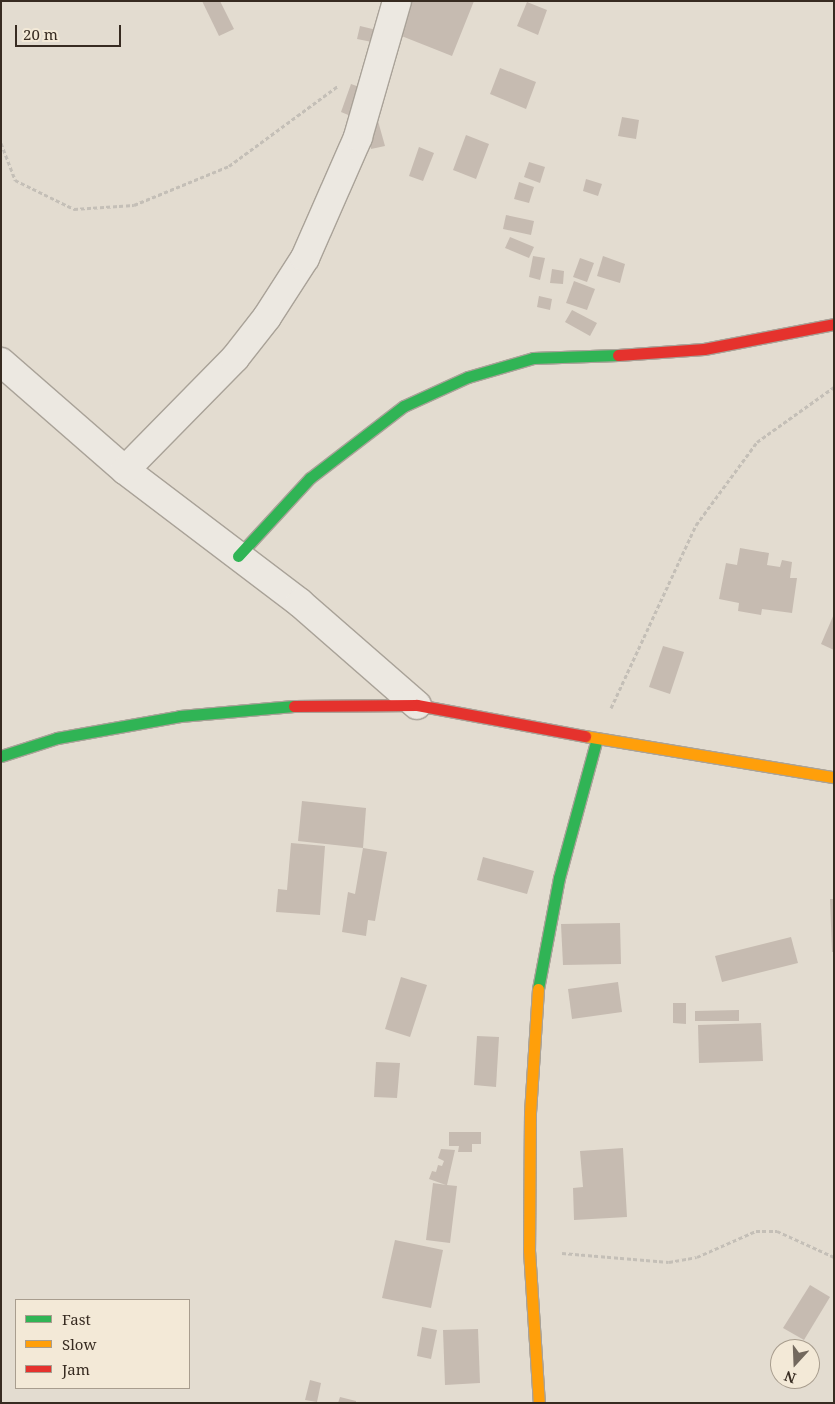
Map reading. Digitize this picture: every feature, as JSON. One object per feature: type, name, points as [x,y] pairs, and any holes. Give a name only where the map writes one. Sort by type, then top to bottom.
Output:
[{"type":"street","points":[[125,470],[235,358],[267,317],[304,258],[358,137],[397,1]]},
{"type":"street","points":[[238,556],[310,478],[404,406],[468,377],[533,358],[632,356],[704,349],[834,324]]},
{"type":"street","points":[[1,362],[125,470],[300,603],[416,705]]},
{"type":"street","points":[[1,756],[57,738],[180,716],[302,705],[416,705],[597,738],[834,777]]},
{"type":"street","points":[[539,1403],[529,1250],[530,1113],[537,995],[559,878],[597,738]]},
{"type":"path","points":[[1,143],[15,180],[74,209],[134,205],[229,166],[380,57]]},
{"type":"path","points":[[597,738],[696,526],[757,442],[834,386]]},
{"type":"path","points":[[529,1250],[669,1262],[697,1257],[756,1231],[777,1231],[834,1257]]},
{"type":"building","points":[[202,1],[220,1],[234,29],[219,36]]},
{"type":"building","points":[[407,1],[474,1],[452,56],[394,33]]},
{"type":"building","points":[[527,2],[547,10],[538,35],[517,26]]},
{"type":"building","points":[[360,26],[385,32],[382,44],[357,39]]},
{"type":"building","points":[[500,68],[536,82],[526,109],[490,94]]},
{"type":"building","points":[[351,84],[368,90],[358,119],[341,112]]},
{"type":"building","points":[[376,114],[385,146],[371,149],[363,118]]},
{"type":"building","points":[[622,117],[639,120],[636,139],[618,136]]},
{"type":"building","points":[[466,135],[489,144],[476,179],[453,170]]},
{"type":"building","points":[[419,147],[434,153],[423,181],[409,176]]},
{"type":"building","points":[[529,162],[545,167],[540,183],[524,177]]},
{"type":"building","points":[[586,179],[602,184],[598,196],[583,191]]},
{"type":"building","points":[[519,182],[534,187],[529,203],[514,199]]},
{"type":"building","points":[[506,215],[534,221],[531,235],[503,229]]},
{"type":"building","points":[[510,237],[534,247],[529,258],[505,248]]},
{"type":"building","points":[[533,256],[545,258],[540,280],[529,277]]},
{"type":"building","points":[[603,256],[625,264],[620,283],[597,276]]},
{"type":"building","points":[[580,258],[594,263],[587,282],[573,277]]},
{"type":"building","points":[[552,269],[564,271],[563,284],[550,283]]},
{"type":"building","points":[[574,281],[595,289],[587,310],[566,303]]},
{"type":"building","points":[[539,296],[552,299],[550,310],[537,307]]},
{"type":"building","points":[[572,310],[597,323],[590,336],[565,322]]},
{"type":"building","points":[[740,548],[769,553],[767,565],[780,567],[782,560],[792,562],[790,578],[797,578],[792,613],[762,609],[761,615],[738,611],[739,603],[719,599],[726,563],[737,565]]},
{"type":"building","points":[[834,614],[834,650],[821,644]]},
{"type":"building","points":[[663,646],[684,652],[670,694],[649,687]]},
{"type":"building","points":[[302,801],[366,808],[363,848],[298,841]]},
{"type":"building","points":[[291,843],[325,846],[320,915],[276,912],[278,889],[287,890]]},
{"type":"building","points":[[363,848],[387,852],[375,921],[368,920],[366,936],[342,932],[348,892],[355,894]]},
{"type":"building","points":[[483,857],[534,871],[527,894],[477,880]]},
{"type":"building","points":[[830,899],[834,899],[834,952],[832,952]]},
{"type":"building","points":[[620,923],[621,964],[563,965],[561,924]]},
{"type":"building","points":[[791,937],[798,963],[722,982],[715,956]]},
{"type":"building","points":[[401,977],[427,985],[410,1037],[385,1029]]},
{"type":"building","points":[[618,982],[622,1012],[572,1019],[568,989]]},
{"type":"building","points":[[673,1003],[686,1003],[686,1024],[673,1023]]},
{"type":"building","points":[[739,1010],[739,1021],[695,1021],[695,1011]]},
{"type":"building","points":[[761,1023],[763,1061],[699,1063],[698,1025]]},
{"type":"building","points":[[477,1036],[499,1037],[496,1087],[474,1085]]},
{"type":"building","points":[[376,1062],[400,1063],[397,1098],[374,1097]]},
{"type":"building","points":[[449,1132],[481,1132],[481,1144],[472,1144],[472,1152],[458,1152],[459,1146],[449,1146]]},
{"type":"building","points":[[623,1148],[627,1217],[574,1220],[573,1188],[583,1187],[580,1151]]},
{"type":"building","points":[[441,1149],[455,1150],[447,1185],[457,1186],[450,1243],[426,1240],[433,1183],[446,1185],[429,1179],[432,1171],[436,1172],[438,1165],[442,1166],[444,1161],[438,1158]]},
{"type":"building","points":[[395,1240],[443,1250],[431,1308],[382,1298]]},
{"type":"building","points":[[810,1285],[830,1297],[805,1339],[783,1328]]},
{"type":"building","points":[[422,1327],[437,1330],[431,1359],[417,1356]]},
{"type":"building","points":[[478,1329],[480,1383],[445,1385],[443,1330]]},
{"type":"building","points":[[310,1380],[321,1383],[317,1402],[305,1400]]},
{"type":"building","points":[[340,1397],[356,1401],[356,1403],[338,1403]]},
{"type":"traffic: fast","points":[[238,556],[310,478],[404,406],[468,377],[533,358],[618,355]]},
{"type":"traffic: fast","points":[[1,756],[57,738],[180,716],[294,706]]},
{"type":"traffic: fast","points":[[538,989],[559,878],[597,738]]},
{"type":"traffic: slow","points":[[585,736],[834,777]]},
{"type":"traffic: slow","points":[[538,989],[530,1113],[529,1250],[539,1403]]},
{"type":"traffic: jam","points":[[618,355],[704,349],[834,324]]},
{"type":"traffic: jam","points":[[294,706],[417,705],[585,736]]}]
